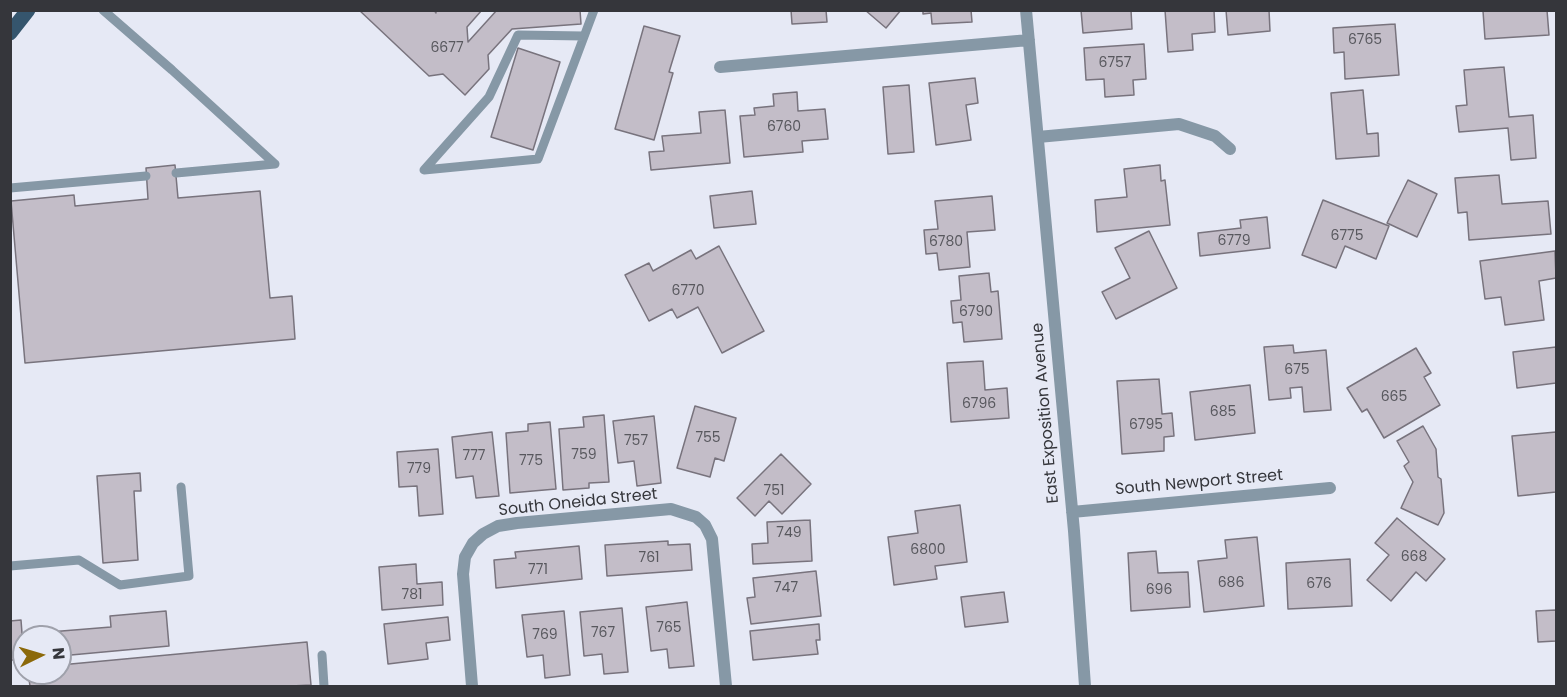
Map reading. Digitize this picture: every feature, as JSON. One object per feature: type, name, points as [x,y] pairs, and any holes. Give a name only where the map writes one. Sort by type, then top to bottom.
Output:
[{"type":"main road","points":[[10,33],[27,10]]},
{"type":"street","name":"East Exposition Avenue","points":[[1026,10],[1072,512],[1082,686]]},
{"type":"street","points":[[720,67],[1029,40]]},
{"type":"street","points":[[1038,136],[1179,124],[1215,136],[1230,149]]},
{"type":"street","name":"South Newport Street","points":[[1072,512],[1330,488]]},
{"type":"street","name":"South Oneida Street","points":[[472,687],[463,574],[465,558],[473,543],[483,534],[498,526],[517,523],[671,509],[696,517],[705,525],[712,539],[716,561],[726,687]]},
{"type":"lane","points":[[103,10],[275,164],[176,173]]},
{"type":"lane","points":[[584,36],[518,35],[489,97],[424,170],[538,159],[594,10]]},
{"type":"lane","points":[[10,188],[146,176]]},
{"type":"lane","points":[[10,566],[79,560],[120,585],[189,576],[181,487]]},
{"type":"lane","points":[[322,655],[324,687]]},
{"type":"building","points":[[359,10],[434,10],[436,13],[436,10],[482,10],[467,27],[468,42],[497,10],[580,10],[581,24],[512,29],[488,55],[489,69],[465,95],[443,74],[429,76]]},
{"type":"building","points":[[791,10],[826,10],[827,22],[792,24]]},
{"type":"building","points":[[865,10],[901,10],[886,28]]},
{"type":"building","points":[[923,10],[971,10],[972,22],[932,24],[931,13],[923,14]]},
{"type":"building","points":[[1081,10],[1131,10],[1132,29],[1083,33]]},
{"type":"building","points":[[1165,10],[1214,10],[1215,32],[1192,34],[1193,50],[1168,52]]},
{"type":"building","points":[[1226,10],[1269,10],[1270,31],[1228,35]]},
{"type":"building","points":[[1474,10],[1547,10],[1549,35],[1485,39],[1483,11]]},
{"type":"building","points":[[1395,24],[1399,75],[1345,79],[1344,52],[1334,53],[1333,28]]},
{"type":"building","points":[[644,26],[680,36],[669,72],[673,73],[654,140],[615,129]]},
{"type":"building","points":[[1144,44],[1146,79],[1133,80],[1134,95],[1105,97],[1104,79],[1086,80],[1084,48]]},
{"type":"building","points":[[518,48],[560,62],[533,150],[491,137]]},
{"type":"building","points":[[1504,67],[1509,117],[1533,115],[1536,158],[1511,160],[1508,128],[1459,132],[1456,106],[1467,105],[1464,70]]},
{"type":"building","points":[[975,78],[978,103],[966,105],[971,140],[936,145],[929,83]]},
{"type":"building","points":[[909,85],[914,152],[888,154],[883,87]]},
{"type":"building","points":[[1363,90],[1367,134],[1378,133],[1379,156],[1336,159],[1331,93]]},
{"type":"building","points":[[797,92],[798,111],[825,109],[828,139],[802,141],[803,152],[744,157],[740,116],[755,115],[754,108],[774,106],[773,94]]},
{"type":"building","points":[[725,110],[730,163],[651,170],[649,152],[664,151],[662,136],[701,133],[699,112]]},
{"type":"building","points":[[175,165],[178,198],[260,191],[270,298],[292,296],[295,339],[25,363],[11,201],[74,195],[75,206],[148,199],[146,168]]},
{"type":"building","points":[[1160,165],[1161,181],[1165,180],[1170,225],[1097,232],[1095,200],[1127,197],[1124,169]]},
{"type":"building","points":[[1499,175],[1502,204],[1548,201],[1551,234],[1469,240],[1467,212],[1458,213],[1455,178]]},
{"type":"building","points":[[1408,180],[1437,194],[1417,237],[1387,223]]},
{"type":"building","points":[[752,191],[756,224],[714,228],[710,196]]},
{"type":"building","points":[[992,196],[995,230],[967,232],[970,267],[939,270],[937,253],[926,254],[924,230],[938,229],[935,201]]},
{"type":"building","points":[[1323,200],[1389,226],[1376,259],[1345,246],[1336,268],[1302,255]]},
{"type":"building","points":[[1267,217],[1270,248],[1200,256],[1198,233],[1241,228],[1240,220]]},
{"type":"building","points":[[1149,231],[1177,288],[1116,319],[1102,292],[1130,278],[1115,248]]},
{"type":"building","points":[[719,246],[764,331],[722,353],[698,307],[677,318],[672,309],[649,321],[625,275],[649,263],[653,271],[691,250],[696,259]]},
{"type":"building","points":[[1555,251],[1556,278],[1539,281],[1544,320],[1505,325],[1501,297],[1485,299],[1480,261]]},
{"type":"building","points":[[989,273],[991,292],[998,291],[1002,339],[964,342],[962,322],[953,323],[951,301],[961,300],[959,276]]},
{"type":"building","points":[[1293,345],[1294,353],[1326,350],[1331,410],[1304,412],[1302,387],[1290,388],[1291,398],[1269,400],[1264,347]]},
{"type":"building","points":[[1556,347],[1556,383],[1517,388],[1513,352]]},
{"type":"building","points":[[1416,348],[1431,373],[1424,377],[1440,405],[1384,438],[1367,409],[1362,412],[1347,388]]},
{"type":"building","points":[[983,361],[985,390],[1007,388],[1009,418],[951,422],[947,363]]},
{"type":"building","points":[[1159,379],[1162,414],[1172,413],[1174,436],[1164,437],[1164,451],[1122,454],[1117,381]]},
{"type":"building","points":[[1250,385],[1255,433],[1195,440],[1190,392]]},
{"type":"building","points":[[695,406],[736,418],[724,461],[715,458],[710,477],[677,468]]},
{"type":"building","points":[[604,415],[609,482],[589,483],[589,488],[563,490],[559,429],[584,427],[583,417]]},
{"type":"building","points":[[654,416],[661,483],[637,486],[634,461],[618,463],[613,421]]},
{"type":"building","points":[[550,422],[556,489],[510,493],[506,433],[528,431],[528,424]]},
{"type":"building","points":[[1423,426],[1436,449],[1438,477],[1441,479],[1444,513],[1438,525],[1401,508],[1413,482],[1404,466],[1409,462],[1397,441]]},
{"type":"building","points":[[492,432],[499,496],[476,498],[473,476],[456,478],[452,437]]},
{"type":"building","points":[[1556,432],[1556,492],[1518,496],[1512,436]]},
{"type":"building","points":[[438,449],[443,514],[419,516],[417,486],[399,487],[397,452]]},
{"type":"building","points":[[781,454],[811,484],[782,514],[769,501],[755,516],[737,498]]},
{"type":"building","points":[[140,473],[141,491],[134,491],[138,560],[103,563],[97,476]]},
{"type":"building","points":[[960,505],[967,562],[935,566],[937,579],[894,585],[888,537],[918,533],[915,511]]},
{"type":"building","points":[[1397,518],[1445,559],[1426,581],[1416,572],[1391,601],[1367,580],[1389,555],[1375,543]]},
{"type":"building","points":[[810,520],[812,561],[753,564],[752,544],[768,543],[767,522]]},
{"type":"building","points":[[1257,537],[1264,606],[1204,612],[1198,561],[1227,558],[1225,540]]},
{"type":"building","points":[[668,541],[668,545],[690,544],[692,570],[607,576],[605,545]]},
{"type":"building","points":[[579,546],[582,579],[496,588],[494,560],[516,558],[515,552]]},
{"type":"building","points":[[1156,551],[1158,573],[1188,572],[1190,607],[1131,611],[1128,553]]},
{"type":"building","points":[[1350,559],[1352,606],[1288,609],[1286,563]]},
{"type":"building","points":[[416,564],[417,584],[442,582],[443,605],[382,610],[379,567]]},
{"type":"building","points":[[816,571],[821,616],[751,624],[747,598],[755,597],[753,578]]},
{"type":"building","points":[[1004,592],[1008,622],[965,627],[961,597]]},
{"type":"building","points":[[687,602],[694,666],[669,668],[667,649],[651,651],[646,607]]},
{"type":"building","points":[[622,608],[628,672],[604,674],[602,654],[584,656],[580,612]]},
{"type":"building","points":[[1556,610],[1556,641],[1538,642],[1536,611]]},
{"type":"building","points":[[166,611],[169,646],[72,655],[72,630],[111,627],[110,616]]},
{"type":"building","points":[[564,611],[570,675],[545,678],[543,655],[527,657],[522,615]]},
{"type":"building","points":[[448,617],[450,640],[426,643],[428,659],[388,664],[384,624]]},
{"type":"building","points":[[21,620],[21,625],[12,625],[12,660],[10,660],[10,621]]},
{"type":"building","points":[[819,624],[820,640],[816,640],[818,654],[753,660],[750,631]]},
{"type":"building","points":[[307,642],[311,685],[30,686],[72,685],[72,664]]}]
